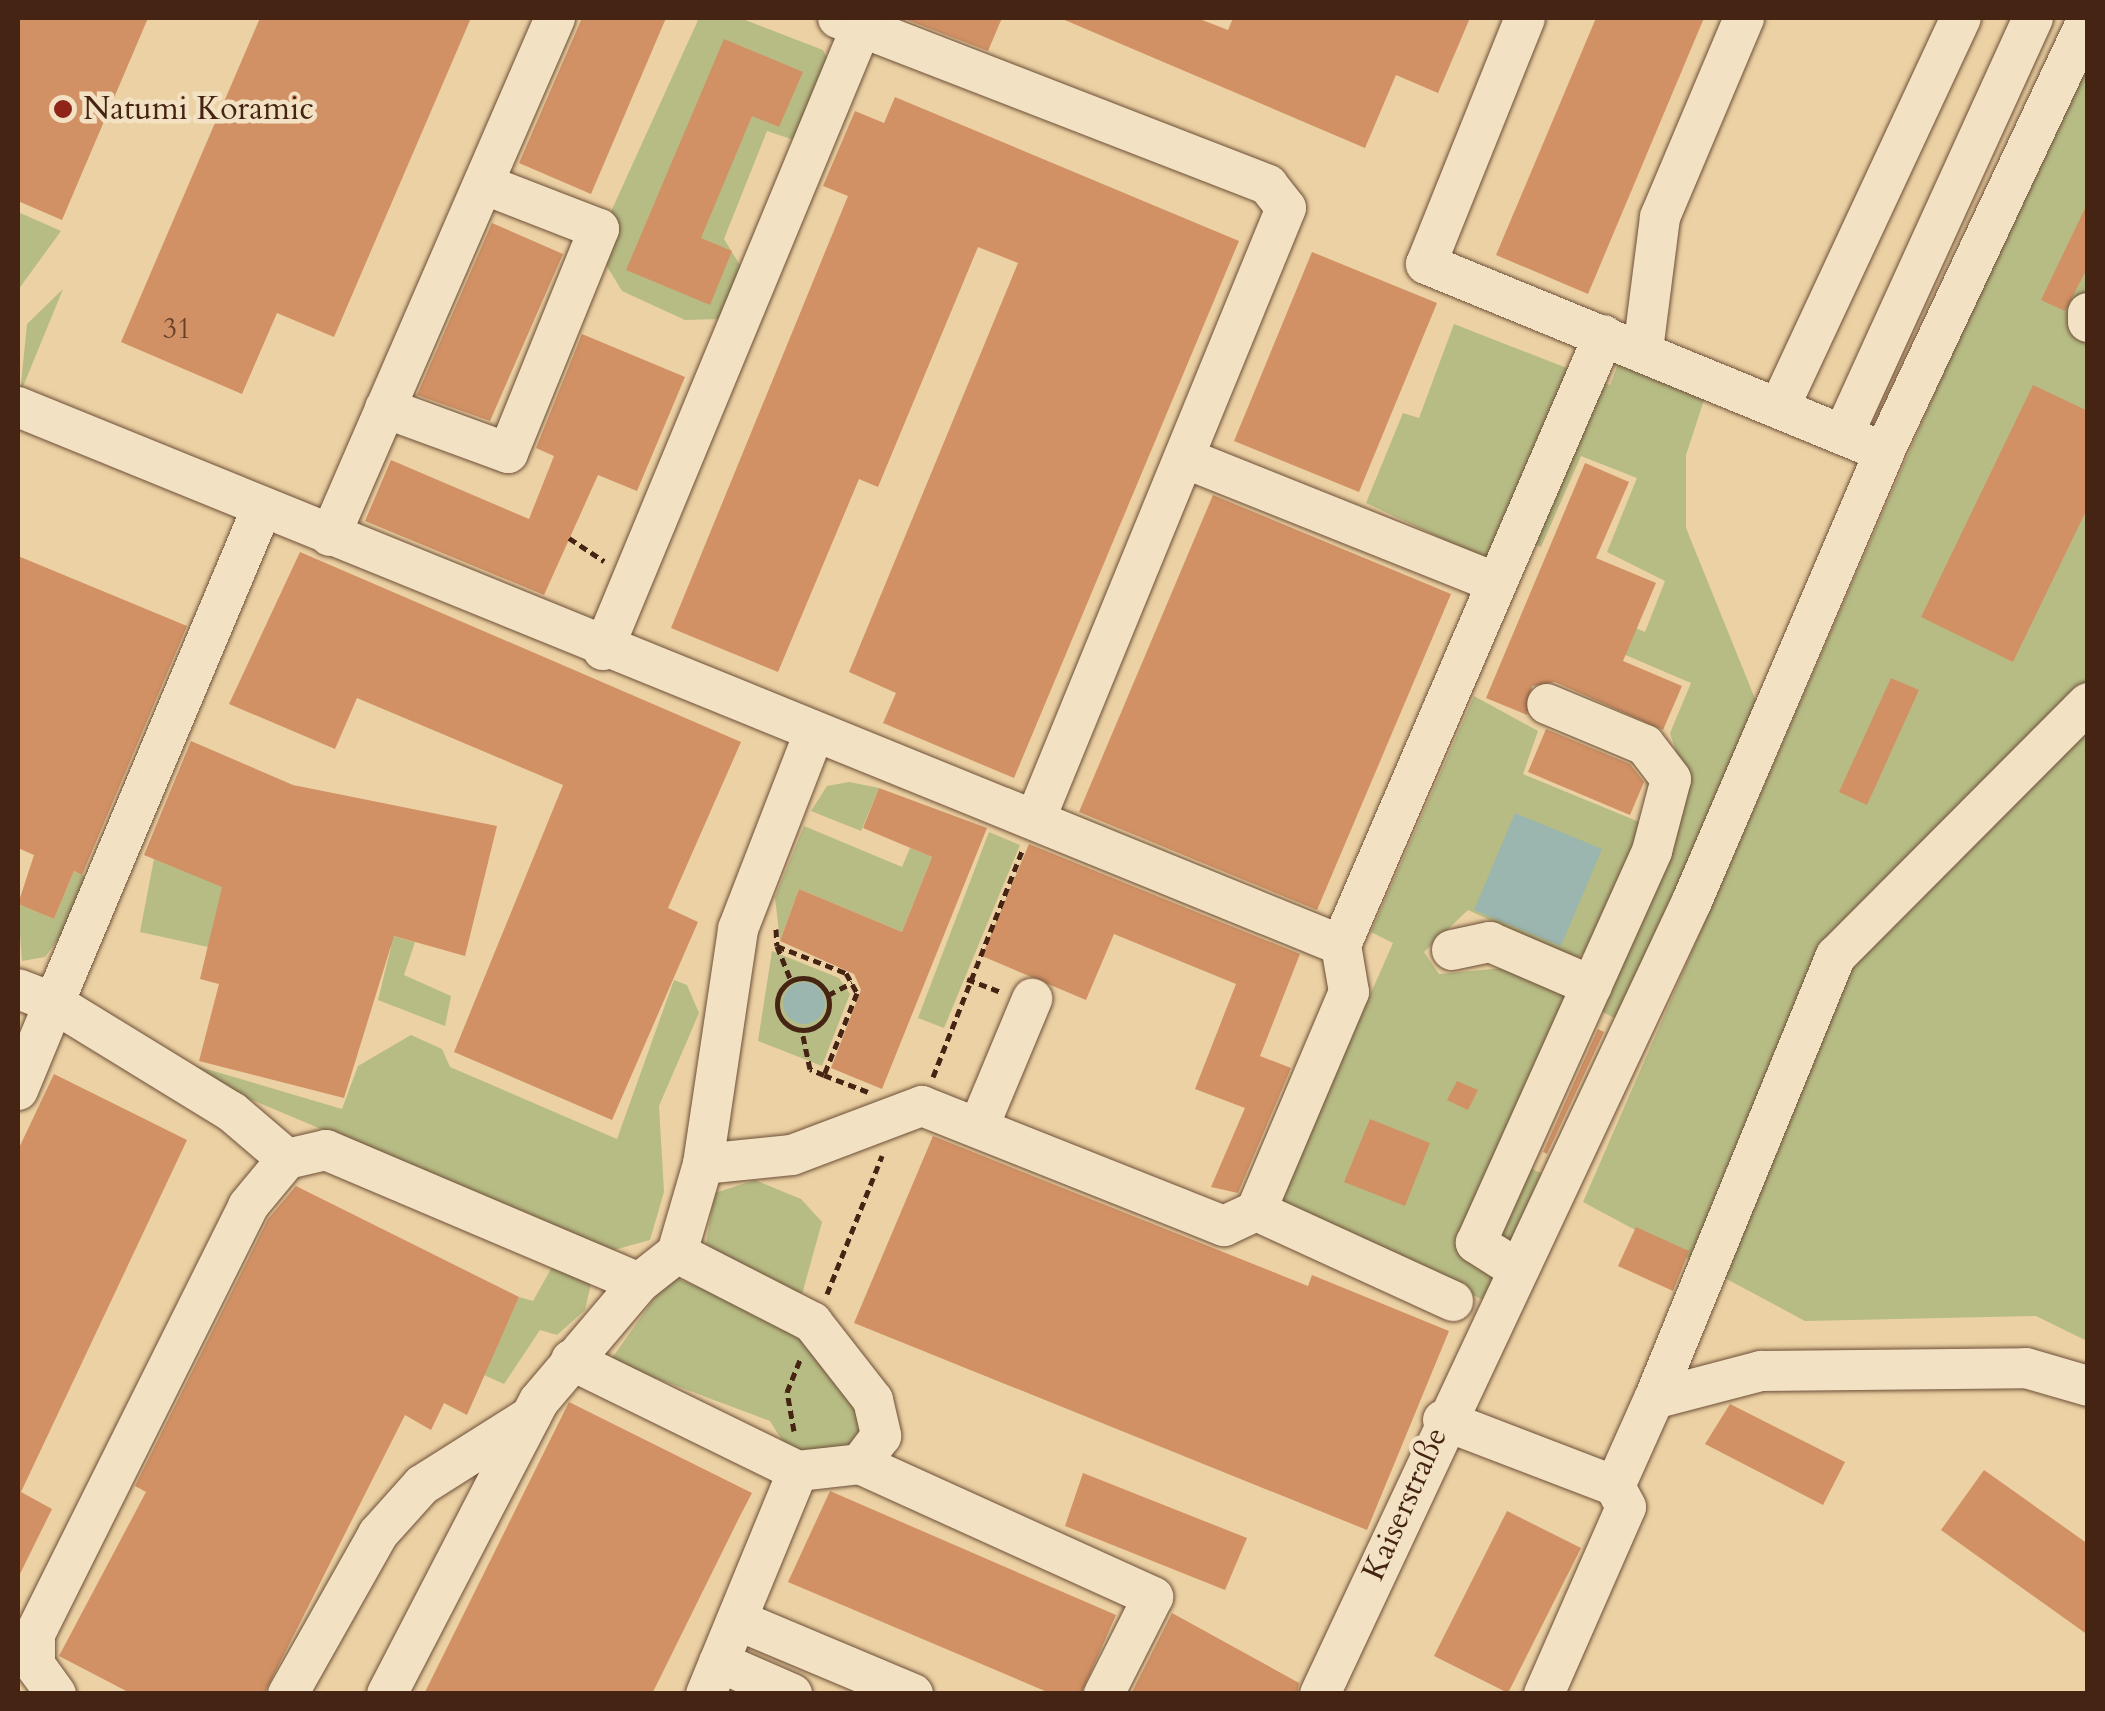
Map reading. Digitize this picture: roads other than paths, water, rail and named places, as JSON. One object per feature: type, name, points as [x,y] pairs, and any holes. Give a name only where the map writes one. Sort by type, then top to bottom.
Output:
[{"type":"lane","points":[[330,536],[555,18]]},
{"type":"lane","points":[[1525,18],[1426,264],[1884,452]]},
{"type":"lane","points":[[1643,350],[1660,217],[1744,18]]},
{"type":"lane","points":[[1780,408],[1961,18]]},
{"type":"lane","points":[[1842,435],[2032,18]]},
{"type":"lane","name":"Kaiserstraße","points":[[1320,1694],[1444,1420],[1692,900],[1884,452],[2088,18]]},
{"type":"lane","points":[[603,650],[855,21],[1281,196],[1282,226],[1035,820]]},
{"type":"lane","points":[[385,408],[508,453],[599,228],[483,184]]},
{"type":"lane","points":[[2088,313],[2088,322]]},
{"type":"lane","points":[[703,1164],[792,1155],[922,1106],[1224,1226],[1256,1211],[1349,992],[1340,945],[1604,335]]},
{"type":"lane","points":[[18,408],[603,650],[1340,945]]},
{"type":"lane","points":[[1186,460],[1495,582]]},
{"type":"lane","points":[[18,1090],[36,996],[262,508]]},
{"type":"lane","points":[[1614,1486],[1654,1399],[1836,956],[2088,703]]},
{"type":"lane","points":[[1517,1270],[1476,1242],[1652,851],[1671,779],[1646,745],[1547,704]]},
{"type":"lane","points":[[387,1694],[531,1416],[571,1360],[639,1283],[677,1254],[703,1164],[738,930],[814,734]]},
{"type":"lane","points":[[1452,950],[1490,942],[1592,986]]},
{"type":"lane","points":[[36,996],[232,1112],[287,1160]]},
{"type":"lane","points":[[980,1126],[1032,999]]},
{"type":"lane","points":[[36,1672],[35,1634],[230,1241],[287,1160],[326,1150],[639,1283]]},
{"type":"lane","points":[[1256,1211],[1453,1300]]},
{"type":"lane","points":[[677,1254],[812,1322],[873,1400],[881,1436],[860,1464]]},
{"type":"lane","points":[[571,1360],[798,1471],[860,1464],[1153,1597],[1104,1694]]},
{"type":"lane","points":[[1654,1399],[1761,1370],[2026,1368],[2088,1386]]},
{"type":"lane","points":[[288,1694],[378,1534],[422,1485],[531,1416]]},
{"type":"lane","points":[[1444,1420],[1614,1486],[1626,1508],[1544,1694]]},
{"type":"lane","points":[[792,1694],[713,1678],[798,1471]]},
{"type":"lane","points":[[737,1620],[872,1686],[913,1694]]},
{"type":"water","points":[[1515,813],[1602,849],[1561,946],[1474,910]]},
{"type":"water","points":[[804,982],[819,988],[825,1003],[819,1018],[804,1024],[789,1018],[783,1003],[789,988]]},
{"type":"place","name":"Natumi Koramic","points":[[63,109]]}]
